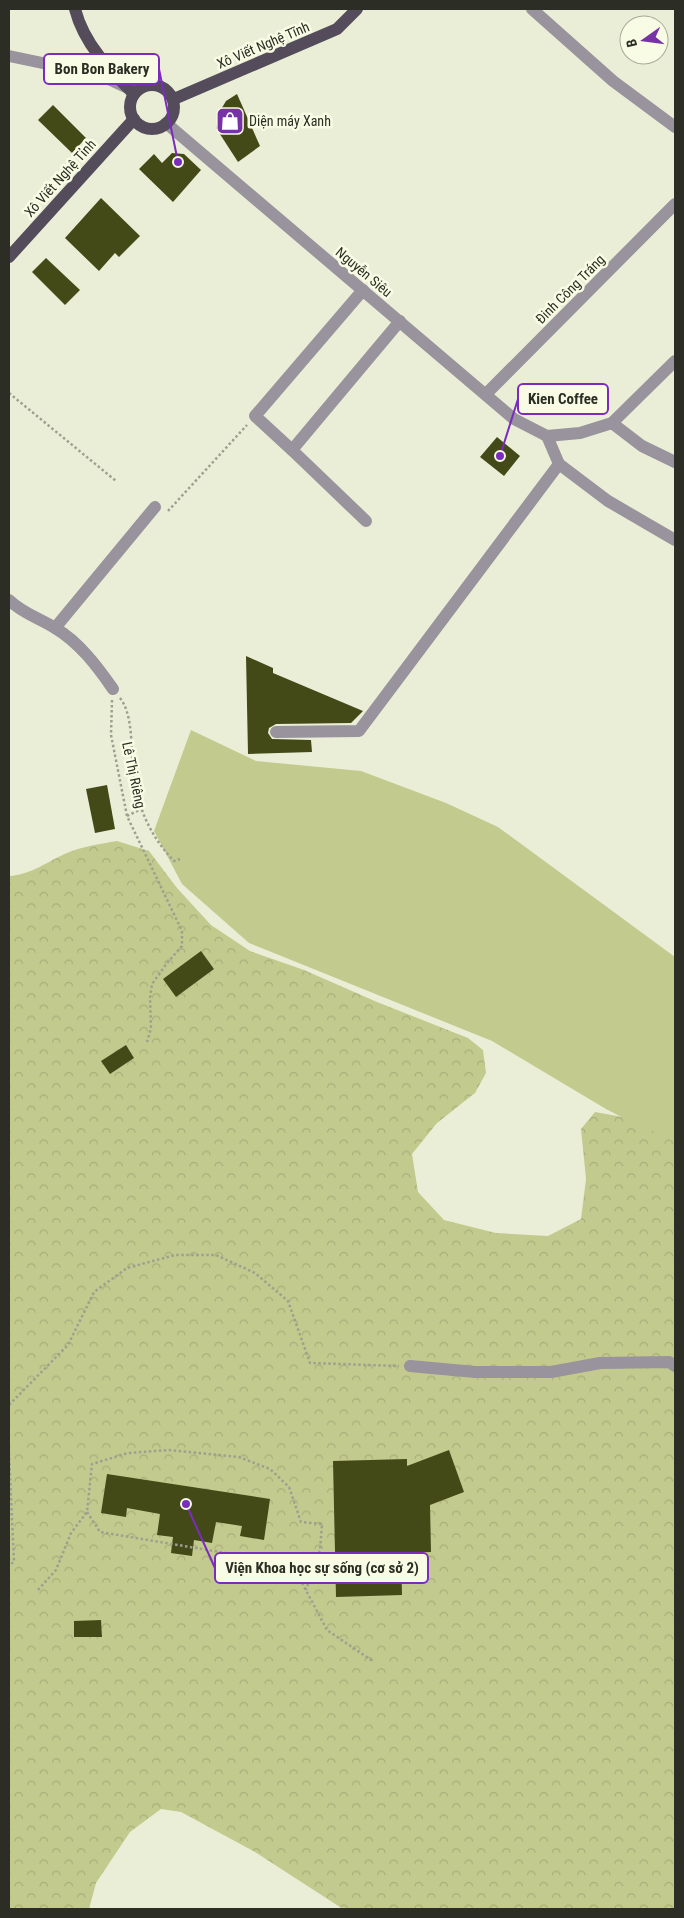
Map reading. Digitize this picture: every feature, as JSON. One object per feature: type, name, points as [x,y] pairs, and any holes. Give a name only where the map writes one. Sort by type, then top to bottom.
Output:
[{"type":"main road","points":[[75,9],[88,41],[106,65],[131,91],[130,109],[139,125],[148,129],[156,129],[166,123],[174,113],[174,99],[166,89],[150,85],[131,91]]},
{"type":"main road","name":"Xô Viết Nghệ Tĩnh","points":[[174,99],[337,29],[357,9]]},
{"type":"main road","name":"Xô Viết Nghệ Tỉnh","points":[[9,257],[134,119]]},
{"type":"street","points":[[532,9],[613,81],[675,127]]},
{"type":"street","points":[[9,56],[100,75],[131,91]]},
{"type":"street","name":"Nguyễn Siêu","points":[[166,123],[514,419],[547,436]]},
{"type":"street","name":"Đinh Công Tráng","points":[[486,394],[675,204]]},
{"type":"street","points":[[363,290],[255,416],[366,521]]},
{"type":"street","points":[[292,450],[400,322]]},
{"type":"street","points":[[675,362],[612,424],[580,433],[547,436],[558,464],[608,501],[675,540]]},
{"type":"street","points":[[612,424],[642,446],[675,462]]},
{"type":"street","points":[[276,732],[359,731],[558,464]]},
{"type":"street","points":[[55,628],[155,508]]},
{"type":"street","points":[[9,600],[29,615],[55,628],[80,647],[113,689]]},
{"type":"street","points":[[410,1366],[475,1372],[551,1372],[600,1363],[669,1362],[675,1366]]},
{"type":"path","points":[[9,393],[116,481]]},
{"type":"path","points":[[155,508],[163,516],[255,416]]},
{"type":"path","points":[[113,689],[125,704],[132,739],[133,770],[141,809],[159,845],[174,861],[180,858]]},
{"type":"path","name":"Lê Thị Riêng","points":[[113,689],[111,735],[127,816],[182,931],[182,946],[167,962],[152,984],[150,998],[151,1028],[147,1042]]},
{"type":"path","points":[[127,816],[141,809]]},
{"type":"path","points":[[9,1405],[68,1345],[94,1292],[126,1268],[175,1255],[216,1255],[255,1273],[288,1301],[310,1364],[410,1366]]},
{"type":"path","points":[[38,1590],[56,1570],[71,1533],[87,1512],[92,1464],[128,1453],[169,1450],[239,1457],[270,1468],[289,1487],[301,1522],[322,1524],[320,1550],[306,1590]]},
{"type":"path","points":[[9,1453],[14,1562],[9,1565]]},
{"type":"path","points":[[87,1512],[100,1532],[292,1564],[328,1630],[374,1662]]},
{"type":"green space","points":[[191,730],[256,761],[361,771],[446,803],[498,827],[675,957],[675,1145],[606,1109],[492,1041],[249,943],[182,884],[154,831]]},
{"type":"green space","points":[[117,841],[149,851],[177,888],[211,925],[250,951],[304,970],[377,1002],[468,1038],[483,1050],[486,1073],[475,1093],[437,1123],[412,1154],[418,1192],[444,1220],[496,1233],[548,1236],[581,1219],[586,1179],[581,1129],[595,1112],[628,1118],[675,1142],[675,1909],[343,1909],[255,1852],[181,1812],[161,1809],[130,1832],[96,1883],[89,1909],[9,1909],[9,876],[25,873],[73,851]]},
{"type":"building","points":[[237,94],[260,146],[238,162],[216,128],[220,111],[226,101]]},
{"type":"building","points":[[53,105],[86,138],[72,153],[38,120]]},
{"type":"building","points":[[172,153],[184,154],[201,170],[173,202],[139,169],[154,154],[162,163]]},
{"type":"building","points":[[101,198],[140,236],[119,257],[115,253],[99,271],[65,238]]},
{"type":"building","points":[[46,258],[80,290],[65,305],[32,272]]},
{"type":"building","points":[[497,437],[520,456],[504,476],[480,457]]},
{"type":"building","points":[[246,656],[273,668],[273,673],[363,711],[351,723],[276,724],[269,728],[268,733],[272,739],[311,740],[312,752],[248,754]]},
{"type":"building","points":[[107,785],[115,829],[95,833],[86,789]]},
{"type":"building","points":[[201,951],[214,969],[176,997],[163,979]]},
{"type":"building","points":[[126,1045],[134,1058],[110,1074],[101,1061]]},
{"type":"building","points":[[449,1450],[464,1492],[430,1505],[431,1552],[401,1553],[402,1595],[336,1597],[333,1461],[407,1459],[407,1466]]},
{"type":"building","points":[[107,1474],[270,1499],[264,1540],[240,1536],[242,1526],[216,1522],[212,1543],[194,1540],[192,1556],[171,1553],[173,1537],[157,1535],[160,1514],[127,1508],[126,1517],[101,1513]]},
{"type":"building","points":[[101,1620],[102,1637],[74,1637],[74,1621]]},
{"type":"place","name":"Diện máy Xanh","points":[[230,121]]},
{"type":"place","name":"Bon Bon Bakery","points":[[178,162]]},
{"type":"place","name":"Kien Coffee","points":[[500,456]]},
{"type":"place","name":"Viện Khoa học sự sống (cơ sở 2)","points":[[186,1504]]}]
